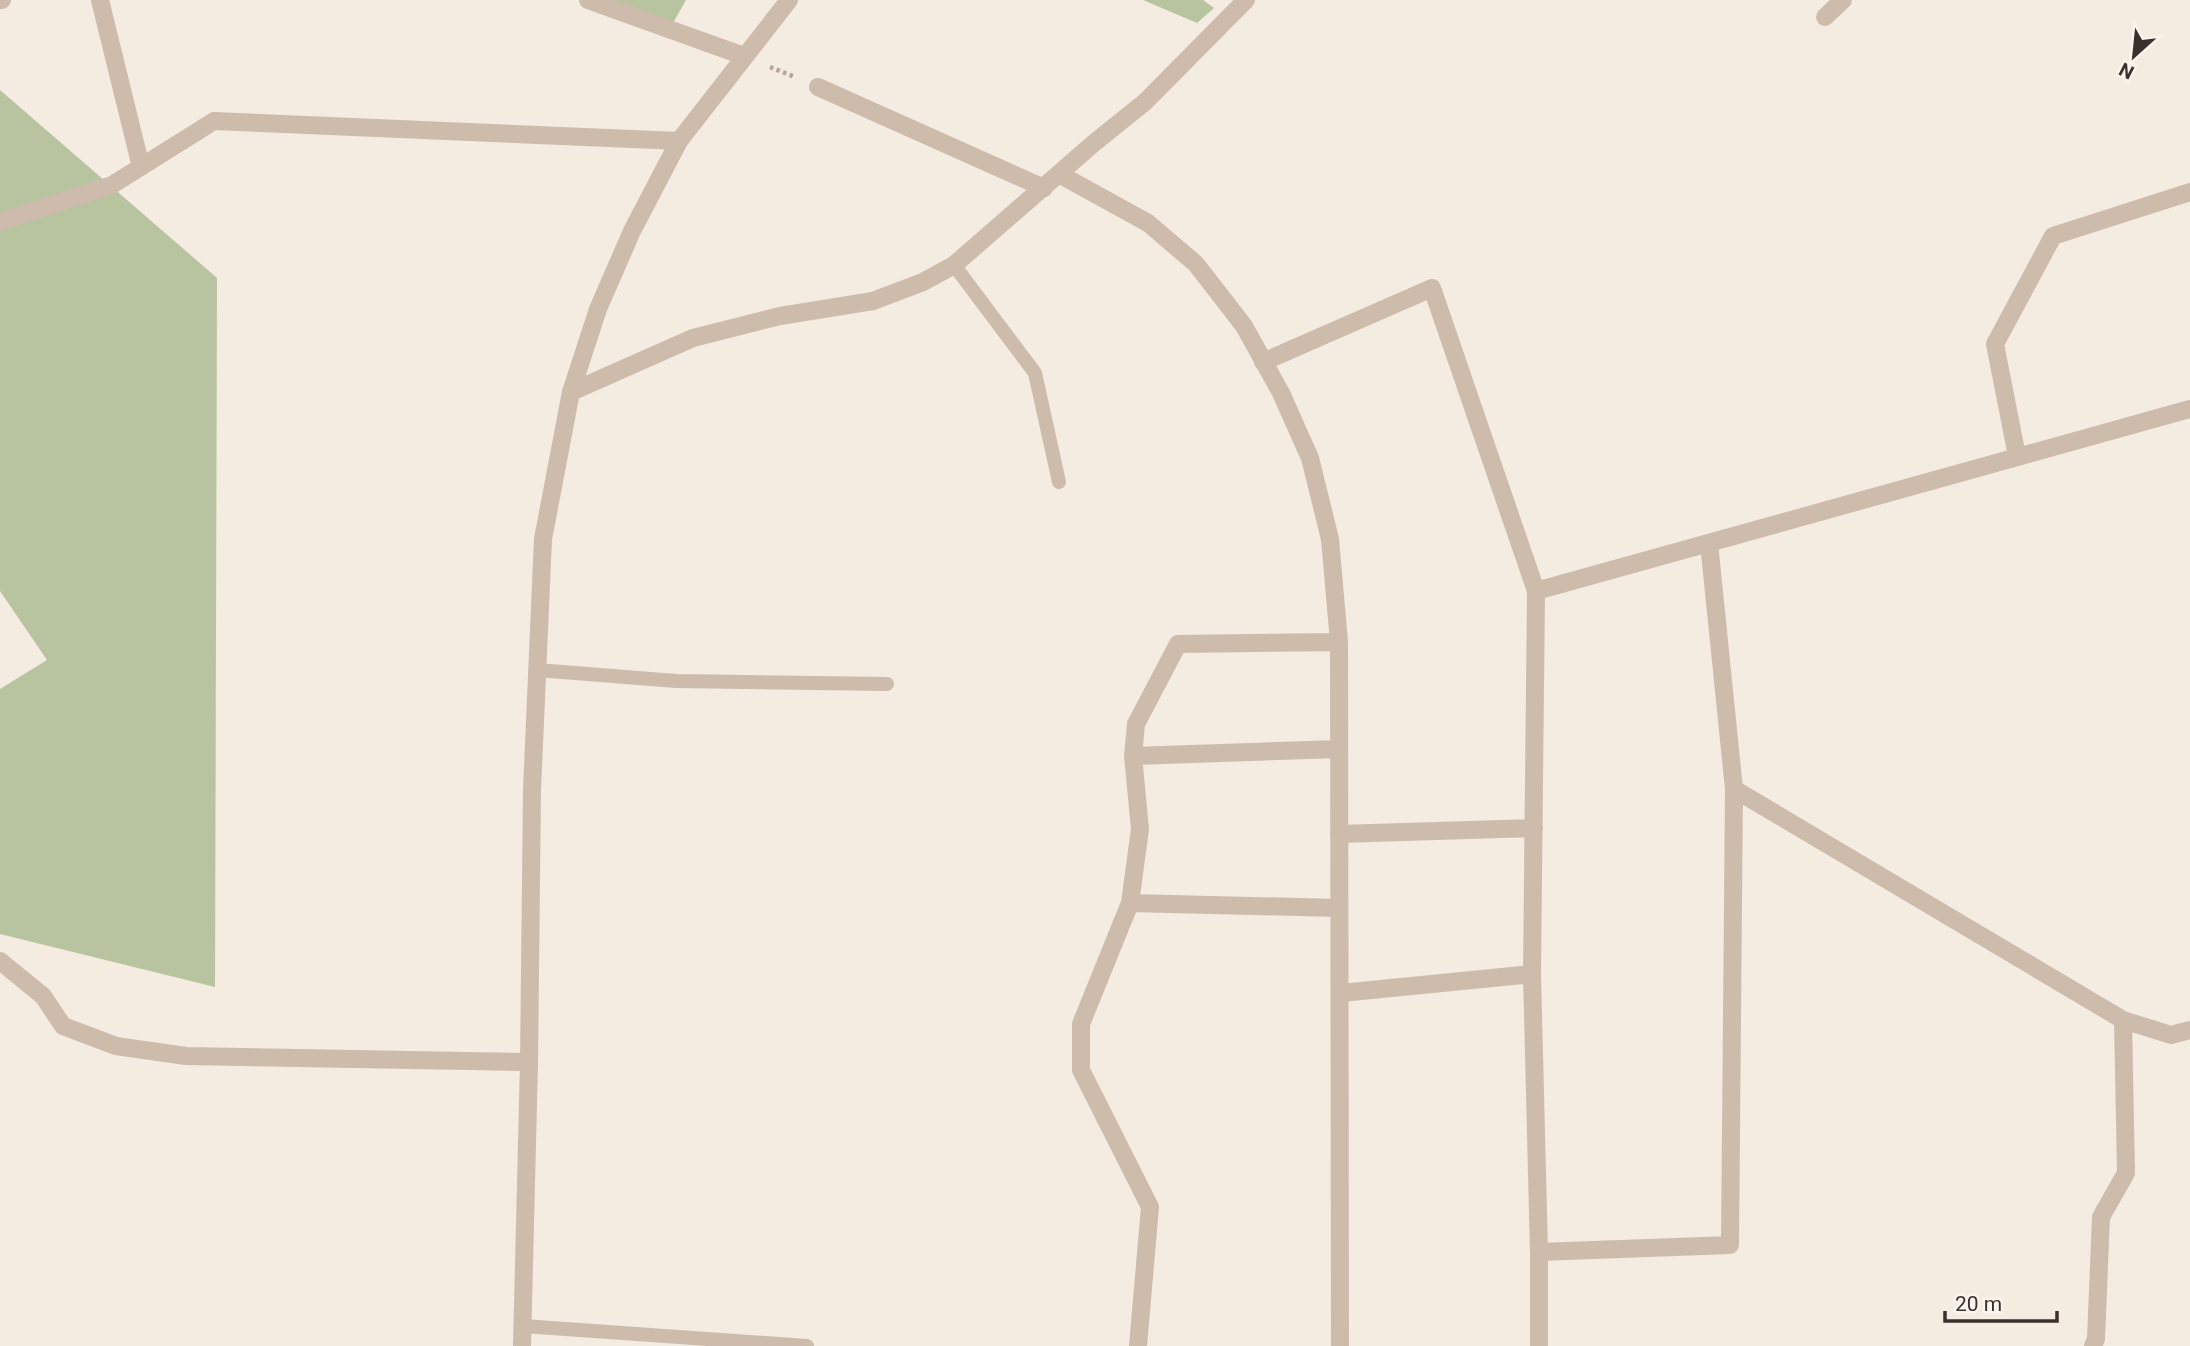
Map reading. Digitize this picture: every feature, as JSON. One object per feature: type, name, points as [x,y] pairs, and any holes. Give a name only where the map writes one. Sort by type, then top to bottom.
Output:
[{"type":"street","points":[[100,0],[141,167]]},
{"type":"street","points":[[588,0],[741,55]]},
{"type":"street","points":[[522,1346],[532,790],[543,539],[571,392],[598,309],[632,230],[679,141],[789,0]]},
{"type":"street","points":[[571,392],[693,338],[780,316],[873,302],[923,282],[954,265],[1146,102],[1246,0]]},
{"type":"street","points":[[1825,17],[1843,0]]},
{"type":"street","points":[[818,87],[1044,188]]},
{"type":"street","points":[[0,222],[112,185],[214,121],[679,141]]},
{"type":"street","points":[[1059,174],[1148,223],[1196,264],[1244,326],[1281,393],[1310,458],[1330,539],[1339,642],[1340,1346]]},
{"type":"street","points":[[2017,456],[1995,344],[2053,236],[2190,192]]},
{"type":"street","points":[[1263,362],[1432,288],[1536,591],[1532,974],[1539,1346]]},
{"type":"street","points":[[1536,591],[2190,409]]},
{"type":"street","points":[[1539,1252],[1730,1245],[1734,789],[1709,542]]},
{"type":"street","points":[[1138,1346],[1150,1207],[1081,1070],[1081,1024],[1130,902],[1140,829],[1133,756],[1136,724],[1178,644],[1339,642]]},
{"type":"street","points":[[1133,756],[1339,749]]},
{"type":"street","points":[[1734,789],[2123,1020],[2171,1035],[2190,1030]]},
{"type":"street","points":[[1339,834],[1534,828]]},
{"type":"street","points":[[1130,902],[1338,908]]},
{"type":"street","points":[[0,961],[43,996],[63,1026],[116,1046],[186,1056],[529,1062]]},
{"type":"street","points":[[1341,993],[1532,974]]},
{"type":"street","points":[[2093,1346],[2096,1339],[2101,1217],[2126,1173],[2123,1020]]},
{"type":"lane","points":[[954,265],[1035,373],[1059,482]]},
{"type":"lane","points":[[537,670],[676,681],[887,684]]},
{"type":"lane","points":[[523,1326],[807,1346]]},
{"type":"path","points":[[741,55],[818,87]]},
{"type":"green space","points":[[588,0],[686,0],[669,30]]},
{"type":"green space","points":[[1143,0],[1203,0],[1214,8],[1197,23]]},
{"type":"green space","points":[[0,90],[217,278],[215,987],[0,934],[0,689],[47,660],[0,591]]}]
